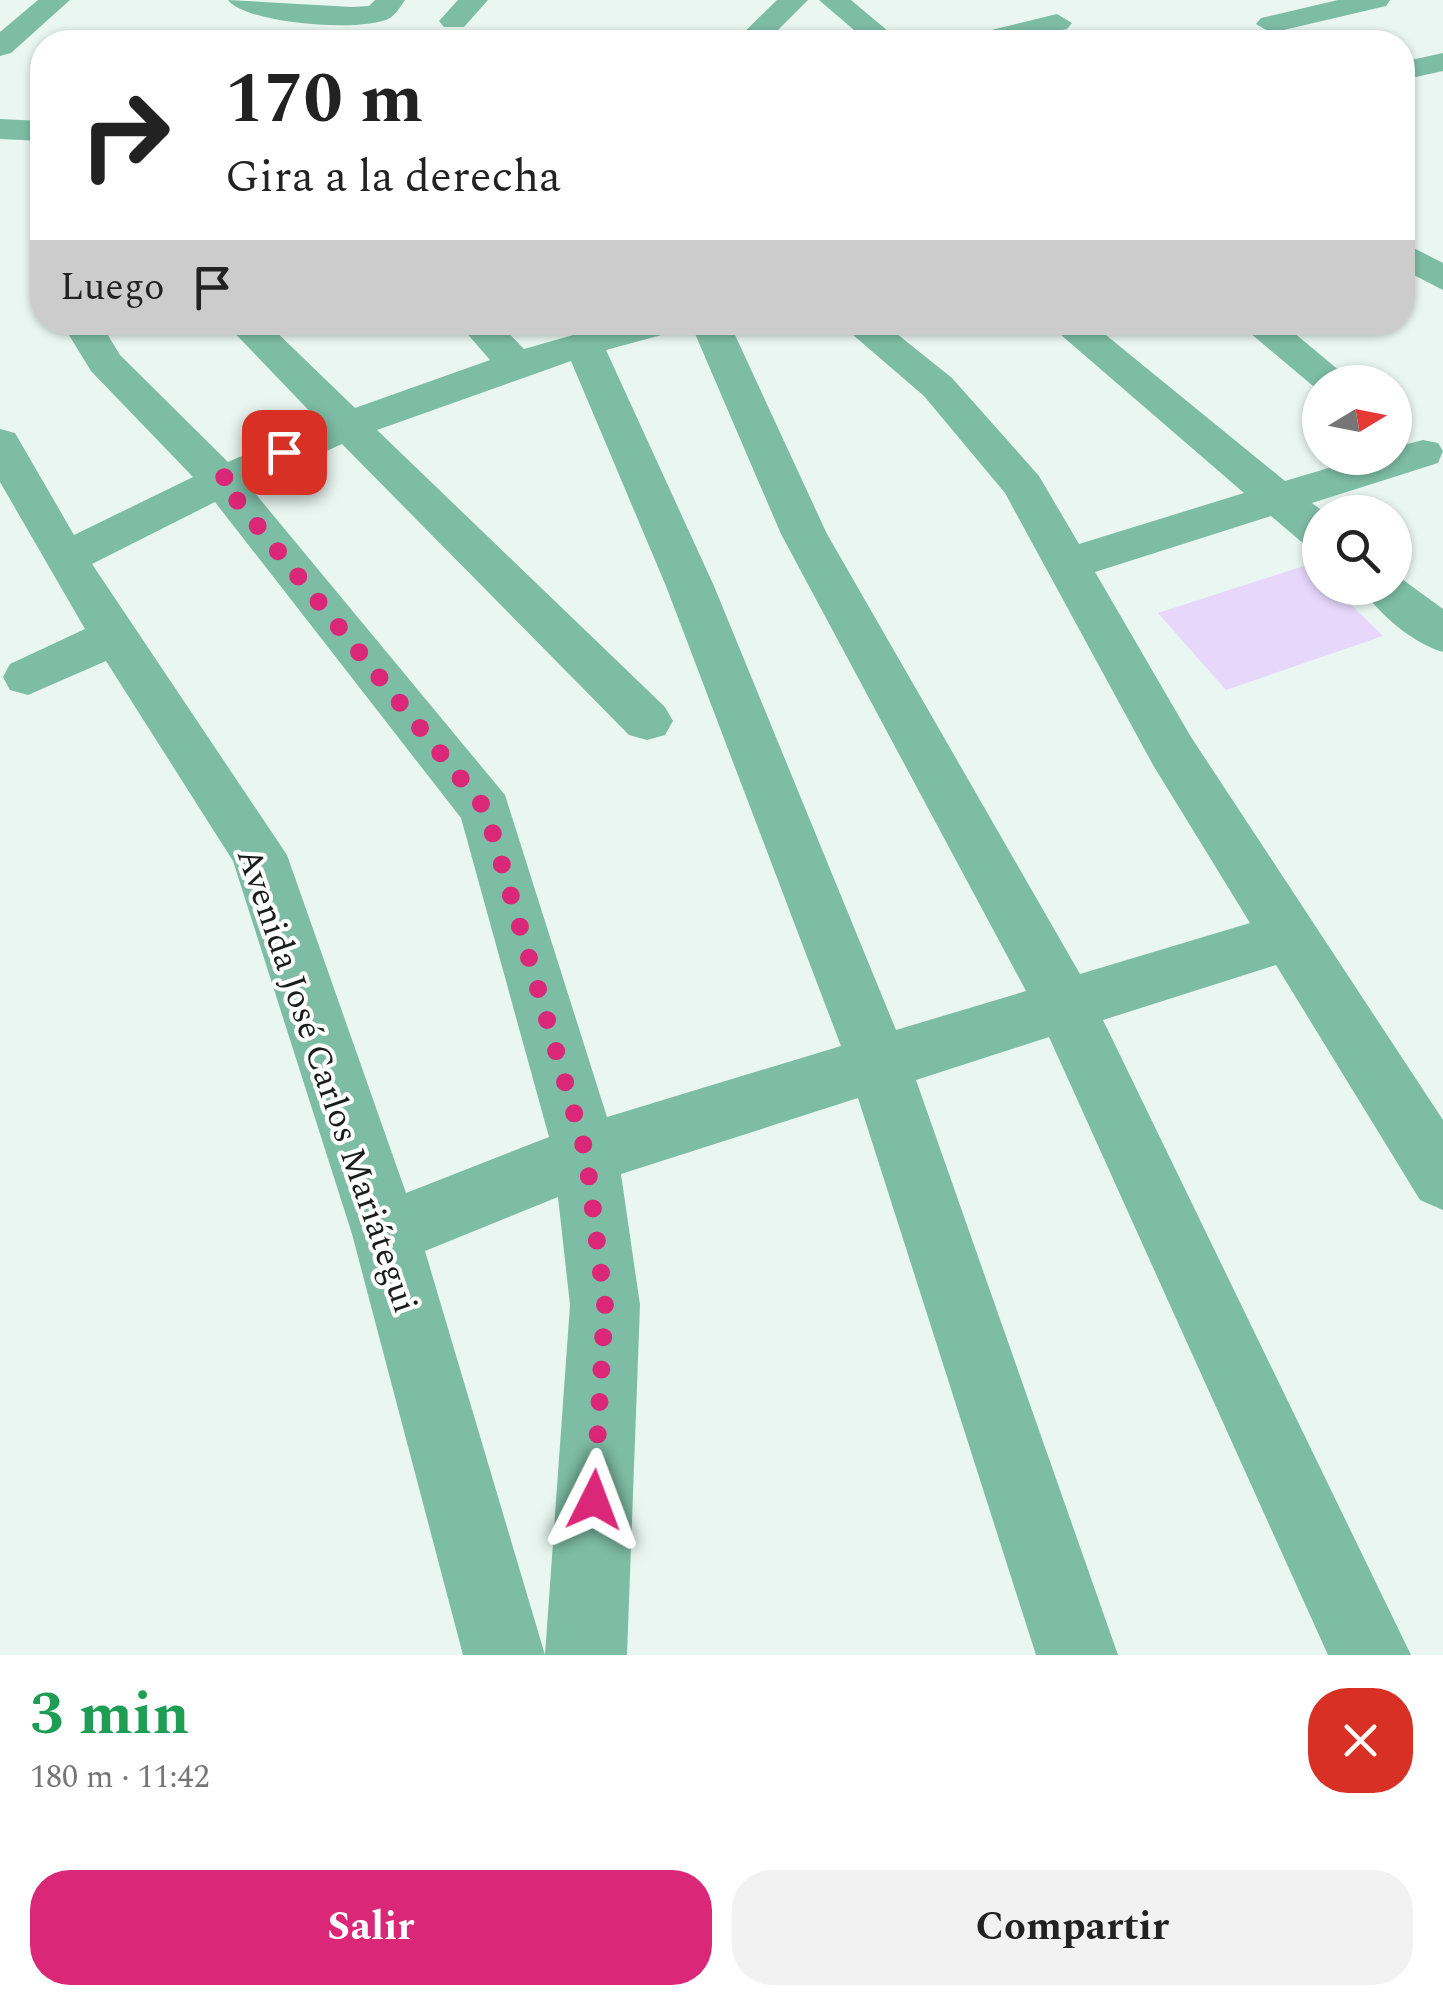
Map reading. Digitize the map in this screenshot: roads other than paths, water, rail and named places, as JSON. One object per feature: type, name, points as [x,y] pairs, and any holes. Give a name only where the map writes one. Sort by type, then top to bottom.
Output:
[{"type":"street","points":[[0,47],[12,14],[56,0]]},
{"type":"street","points":[[242,0],[250,5],[304,12],[362,15],[379,12],[390,0]]},
{"type":"street","points":[[762,30],[794,0]]},
{"type":"street","points":[[832,0],[871,30]]},
{"type":"street","points":[[1268,22],[1376,0]]},
{"type":"street","points":[[1004,30],[1046,10],[1072,30]]},
{"type":"street","points":[[289,30],[304,12]]},
{"type":"street","points":[[1415,68],[1443,62]]},
{"type":"street","points":[[0,129],[30,130]]},
{"type":"street","points":[[1415,262],[1443,280]]},
{"type":"street","points":[[88,335],[104,362],[220,479],[486,810],[586,1154],[605,1305],[586,1655]]},
{"type":"street","points":[[255,335],[647,721]]},
{"type":"street","points":[[488,335],[514,362]]},
{"type":"street","points":[[64,559],[220,479],[348,425],[514,362],[612,335]]},
{"type":"street","points":[[716,335],[804,534],[1064,1002],[1370,1655]]},
{"type":"street","points":[[872,335],[950,401],[1023,486],[1172,751],[1443,1178]]},
{"type":"street","points":[[1081,335],[1302,518]]},
{"type":"street","points":[[1273,335],[1311,365]]},
{"type":"street","points":[[583,342],[690,586],[878,1066],[1077,1655]]},
{"type":"street","name":"Avenida José Carlos Mariátegui","points":[[0,442],[64,559],[259,855],[386,1234],[504,1655]]},
{"type":"street","points":[[1067,564],[1280,500],[1420,451]]},
{"type":"street","points":[[1407,605],[1443,635]]},
{"type":"street","points":[[28,676],[114,636]]},
{"type":"street","points":[[386,1234],[586,1154],[878,1066],[1064,1002],[1290,936]]}]
